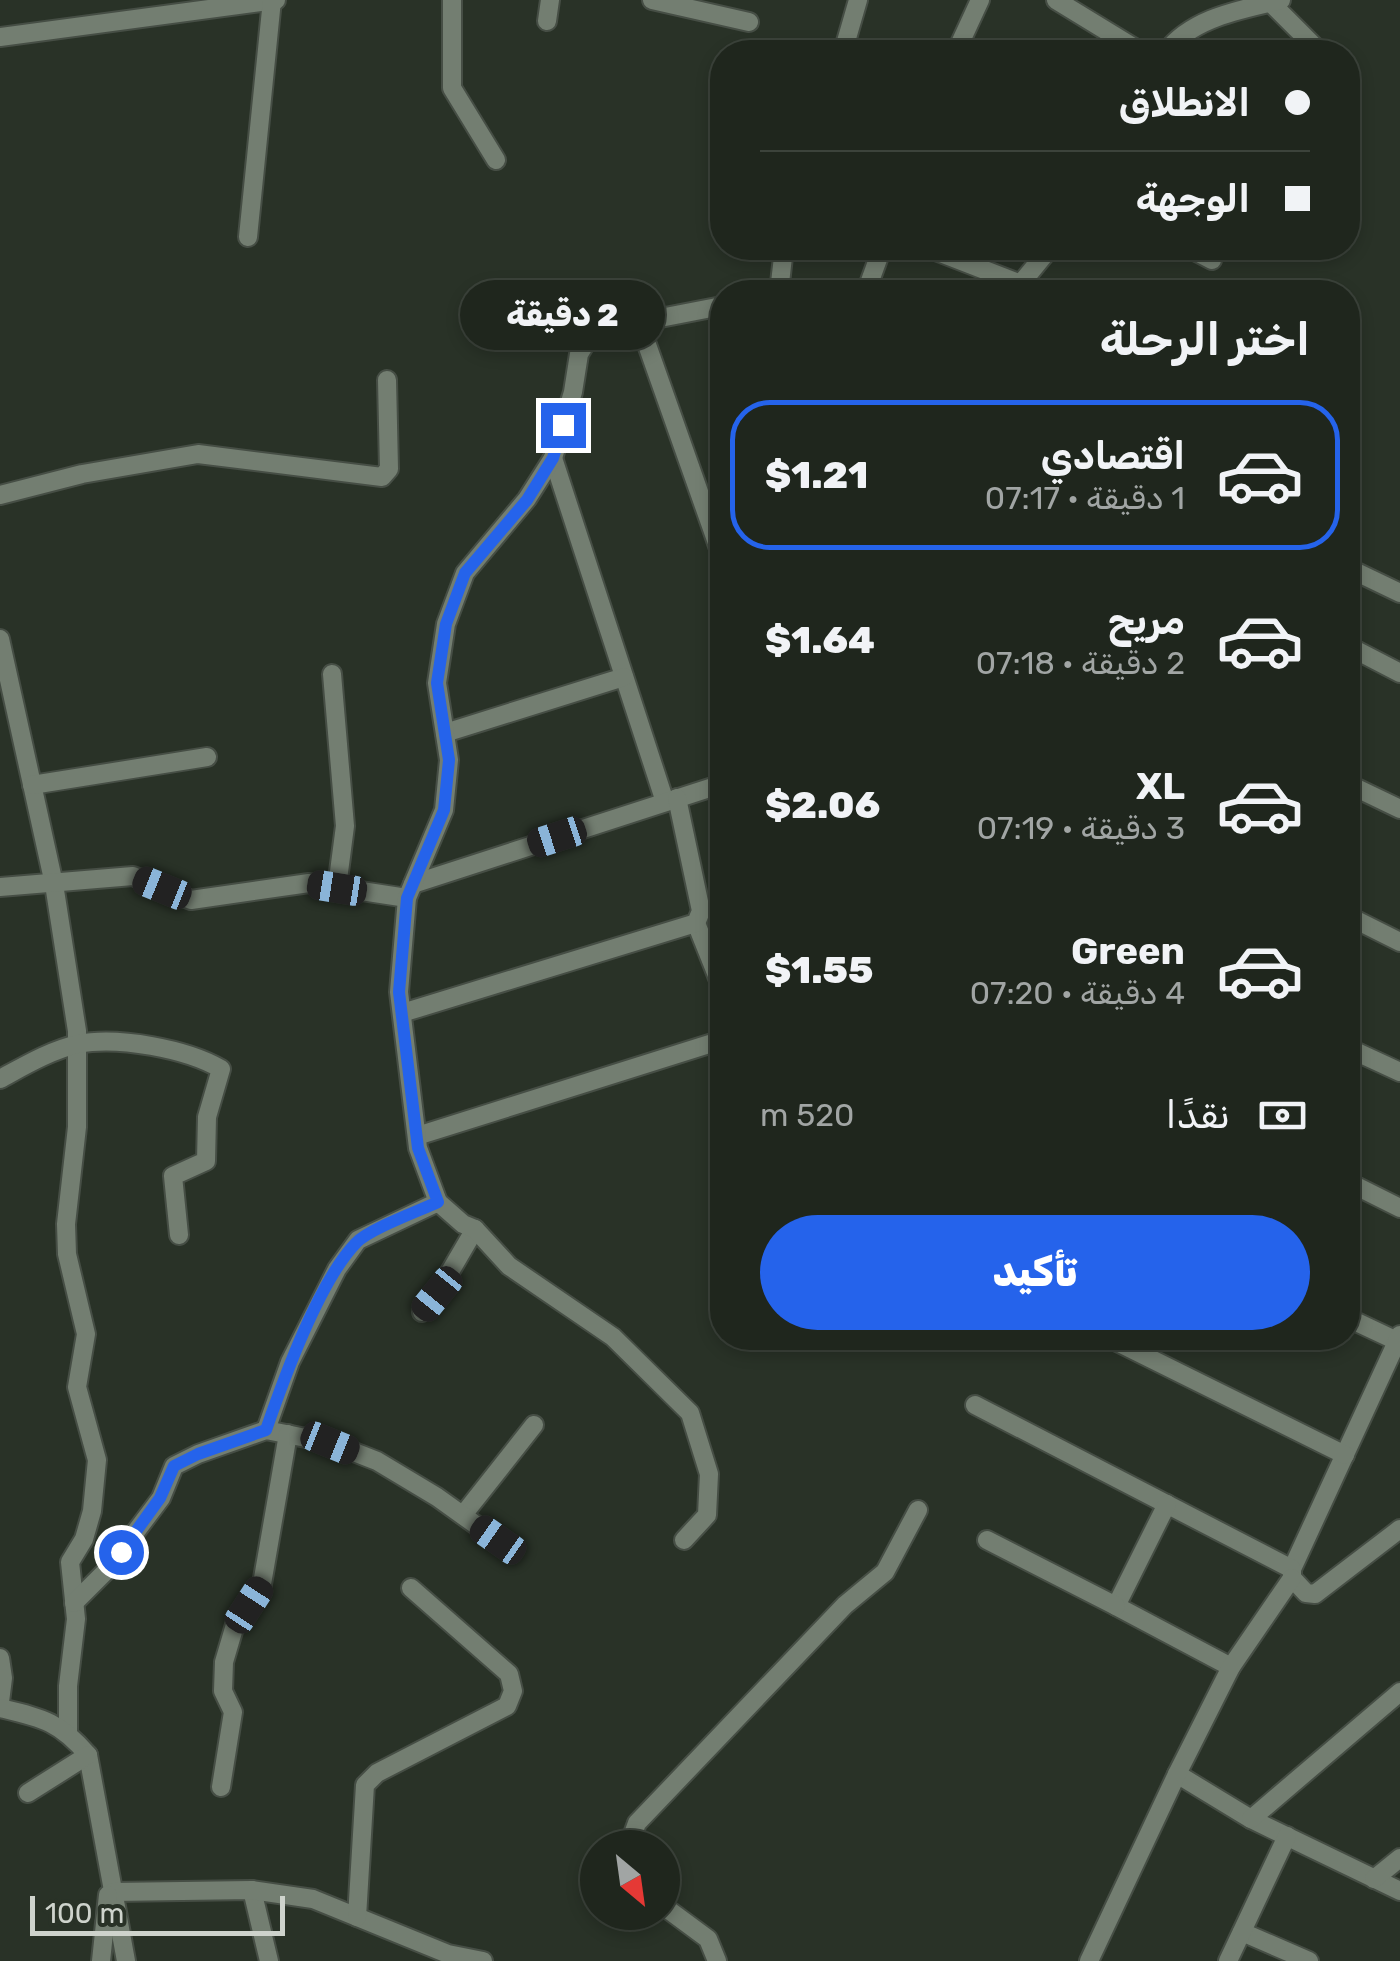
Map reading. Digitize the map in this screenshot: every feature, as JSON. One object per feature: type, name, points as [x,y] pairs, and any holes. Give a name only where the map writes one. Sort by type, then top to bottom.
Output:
[{"type":"street","points":[[0,36],[274,0],[248,238]]},
{"type":"street","points":[[452,0],[452,88],[496,160]]},
{"type":"street","points":[[547,20],[550,0]]},
{"type":"street","points":[[652,0],[749,22]]},
{"type":"street","points":[[846,40],[858,0]]},
{"type":"street","points":[[962,40],[980,0]]},
{"type":"street","points":[[1056,0],[1121,40]]},
{"type":"street","points":[[1179,40],[1204,23],[1274,1],[1309,40]]},
{"type":"street","points":[[955,260],[1000,280]]},
{"type":"street","points":[[684,1540],[707,1515],[708,1474],[690,1412],[613,1338],[510,1266],[474,1229],[438,1202],[417,1136],[399,992],[410,891],[444,810],[449,760],[437,683],[446,624],[465,573],[527,500],[553,458],[573,392],[579,354],[593,331],[710,308]]},
{"type":"street","points":[[639,322],[710,523]]},
{"type":"street","points":[[0,495],[82,474],[198,454],[382,478],[389,470],[386,380]]},
{"type":"street","points":[[553,458],[624,677],[671,800],[701,910],[696,923],[710,958]]},
{"type":"street","points":[[1360,574],[1400,593]]},
{"type":"street","points":[[0,639],[54,884],[78,1031],[77,1127],[66,1254],[86,1334],[77,1387],[97,1460],[92,1511],[84,1539],[70,1562],[76,1619],[68,1686],[68,1732]]},
{"type":"street","points":[[1360,652],[1400,673]]},
{"type":"street","points":[[332,674],[345,826],[337,888]]},
{"type":"street","points":[[445,733],[624,677]]},
{"type":"street","points":[[32,786],[207,757]]},
{"type":"street","points":[[0,887],[133,876],[191,900],[309,883],[410,891],[710,788]]},
{"type":"street","points":[[1360,790],[1400,808]]},
{"type":"street","points":[[1360,922],[1400,942]]},
{"type":"street","points":[[402,1013],[696,923]]},
{"type":"street","points":[[0,1078],[77,1044],[111,1042],[198,1056],[221,1068],[208,1117],[206,1161],[174,1176],[179,1234]]},
{"type":"street","points":[[417,1136],[710,1044]]},
{"type":"street","points":[[1360,1054],[1400,1072]]},
{"type":"street","points":[[1360,1188],[1400,1208]]},
{"type":"street","points":[[266,1430],[290,1362],[337,1269],[358,1240],[438,1202]]},
{"type":"street","points":[[422,1312],[437,1294],[474,1229]]},
{"type":"street","points":[[1090,1961],[1232,1667],[1292,1573],[1399,1338],[1360,1323]]},
{"type":"street","points":[[1134,1350],[1345,1455]]},
{"type":"street","points":[[974,1405],[1292,1573],[1306,1594],[1315,1594],[1400,1529]]},
{"type":"street","points":[[463,1516],[534,1425]]},
{"type":"street","points":[[74,1603],[125,1546],[160,1498],[174,1466],[266,1430],[330,1443],[376,1461],[498,1540]]},
{"type":"street","points":[[221,1787],[233,1712],[222,1691],[224,1662],[237,1618],[262,1584],[288,1434]]},
{"type":"street","points":[[1116,1606],[1167,1504]]},
{"type":"street","points":[[634,1830],[845,1606],[885,1572],[918,1510]]},
{"type":"street","points":[[987,1540],[1232,1667]]},
{"type":"street","points":[[357,1917],[365,1785],[377,1773],[507,1706],[513,1691],[509,1674],[412,1588]]},
{"type":"street","points":[[0,1658],[0,1705],[46,1719],[68,1732],[88,1756],[126,1961]]},
{"type":"street","points":[[1251,1818],[1400,1692]]},
{"type":"street","points":[[28,1794],[88,1756]]},
{"type":"street","points":[[1177,1774],[1251,1818],[1400,1892]]},
{"type":"street","points":[[1228,1961],[1287,1836]]},
{"type":"street","points":[[1374,1879],[1400,1858]]},
{"type":"street","points":[[112,1883],[252,1890],[313,1899],[357,1917],[421,1952],[483,1961]]},
{"type":"street","points":[[101,1961],[112,1883]]},
{"type":"street","points":[[252,1890],[269,1961]]},
{"type":"street","points":[[680,1918],[708,1939],[717,1961]]},
{"type":"street","points":[[1242,1932],[1309,1961]]},
{"type":"route","points":[[121,1552],[160,1498],[174,1466],[266,1430],[290,1362],[337,1269],[358,1240],[438,1202],[418,1148],[399,992],[407,898],[444,810],[449,760],[437,683],[446,624],[465,573],[527,500],[553,458],[563,425]]}]
